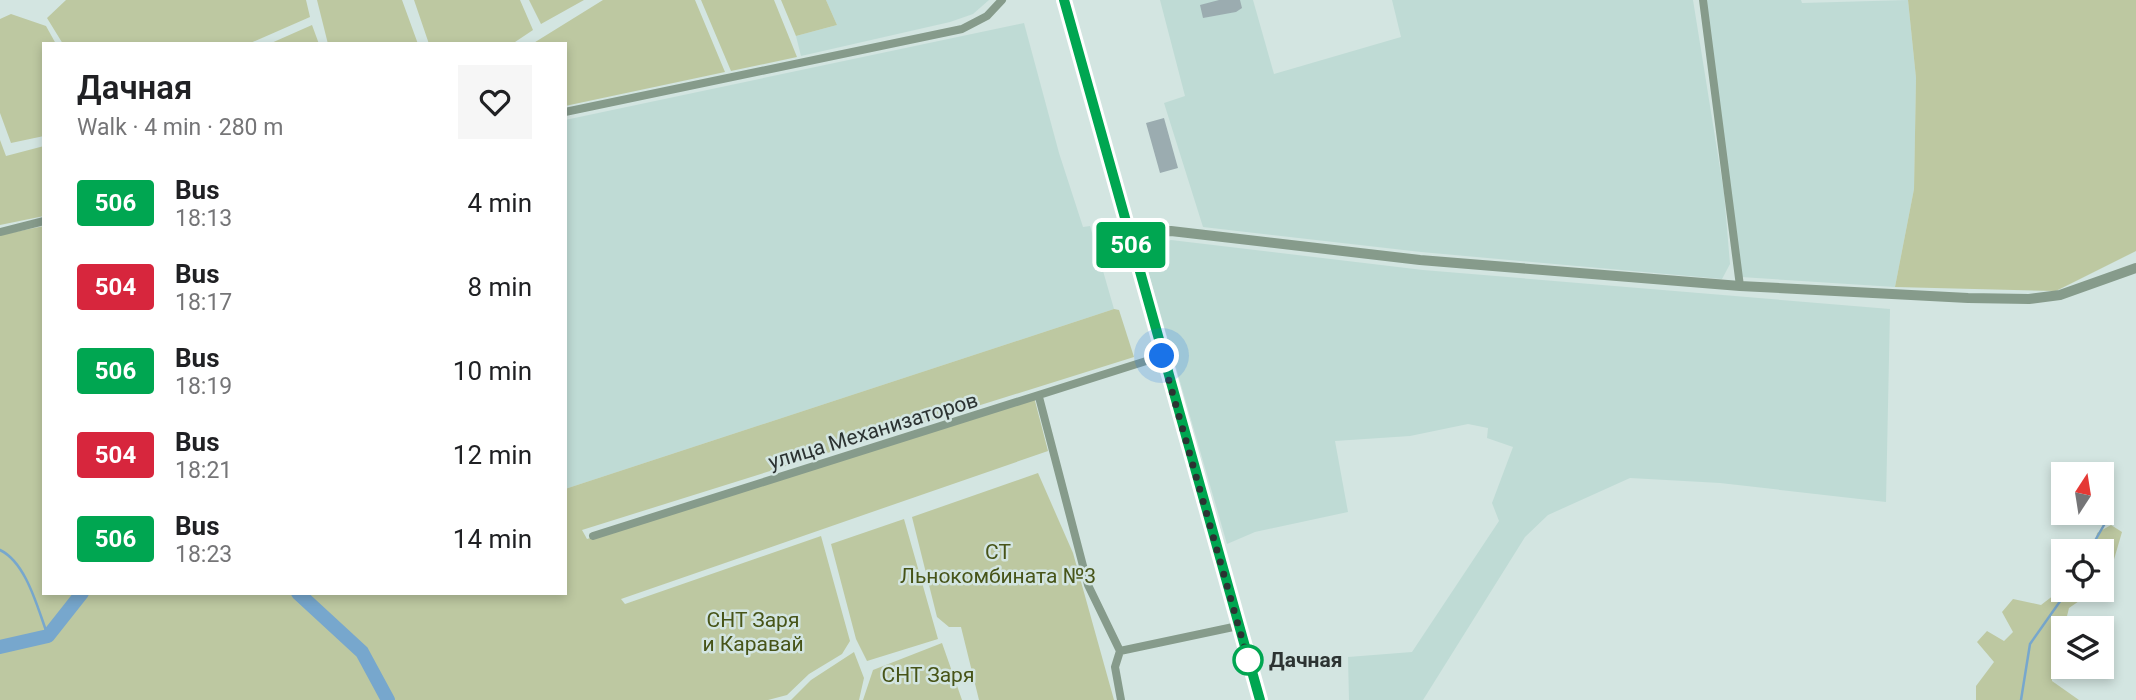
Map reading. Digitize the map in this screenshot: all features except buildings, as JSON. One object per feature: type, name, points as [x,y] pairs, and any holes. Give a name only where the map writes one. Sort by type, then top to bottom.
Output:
[{"type":"main road","points":[[1064,0],[1260,700]]},
{"type":"street","points":[[567,112],[962,29],[987,16],[1002,0]]},
{"type":"street","points":[[1703,0],[1740,286]]},
{"type":"street","points":[[0,232],[42,222]]},
{"type":"street","points":[[1128,233],[1171,231],[1420,260],[1740,286],[2029,299],[2060,295],[2136,268]]},
{"type":"street","name":"улица Механизаторов","points":[[593,536],[1040,397],[1162,356]]},
{"type":"street","points":[[1040,397],[1088,585],[1106,627],[1120,651],[1115,667],[1121,700]]},
{"type":"street","points":[[1120,651],[1238,626]]},
{"type":"shaded area","points":[[826,0],[989,0],[973,14],[950,22],[801,56],[796,36],[837,25]]},
{"type":"shaded area","points":[[1160,0],[1253,0],[1274,74],[1401,37],[1392,0],[1693,0],[1724,193],[1730,264],[1722,279],[1421,252],[1203,227],[1164,103],[1185,96]]},
{"type":"shaded area","points":[[1703,0],[1801,0],[1802,3],[1908,0],[1916,78],[1914,189],[1895,287],[1741,277]]},
{"type":"shaded area","points":[[1024,23],[1059,153],[1083,227],[1090,226],[1114,309],[567,488],[567,120]]},
{"type":"shaded area","points":[[1171,240],[1423,270],[1890,309],[1886,502],[1720,483],[1630,478],[1548,515],[1525,537],[1423,700],[1349,700],[1348,657],[1412,652],[1499,521],[1492,503],[1513,447],[1487,438],[1488,428],[1468,424],[1410,436],[1335,441],[1348,512],[1255,532],[1227,544],[1144,257],[1151,246]]},
{"type":"green space","points":[[66,0],[306,0],[310,17],[253,42],[62,42],[47,18]]},
{"type":"green space","points":[[317,0],[402,0],[417,42],[328,42]]},
{"type":"green space","points":[[414,0],[520,0],[533,30],[515,42],[428,42]]},
{"type":"green space","points":[[529,0],[584,0],[541,24]]},
{"type":"green space","points":[[603,0],[695,0],[725,72],[567,106],[567,42],[535,42]]},
{"type":"green space","points":[[701,0],[774,0],[797,57],[731,71]]},
{"type":"green space","points":[[781,0],[826,0],[837,25],[796,36]]},
{"type":"green space","points":[[1908,0],[2136,0],[2136,251],[2056,291],[1895,287],[1914,189],[1916,78]]},
{"type":"green space","points":[[11,14],[46,26],[55,42],[42,42],[42,136],[11,143],[0,113],[0,19]]},
{"type":"green space","points":[[312,25],[318,42],[274,42]]},
{"type":"green space","points":[[0,140],[6,156],[42,147],[42,216],[0,225]]},
{"type":"green space","name":"СНТ Заря и Каравай","points":[[42,226],[42,595],[567,595],[567,488],[1114,309],[1119,310],[1134,357],[582,530],[587,539],[1034,397],[1048,451],[621,599],[625,604],[821,536],[850,641],[842,654],[809,674],[787,695],[768,700],[0,700],[0,235]]},
{"type":"green space","name":"СТ Льнокомбината №3","points":[[1038,473],[1073,553],[1114,700],[979,700],[961,627],[949,627],[937,617],[912,517]]},
{"type":"green space","points":[[904,519],[938,639],[867,661],[856,639],[831,544]]},
{"type":"green space","points":[[2111,525],[2122,532],[2114,559],[2114,539],[2096,539],[2097,533]]},
{"type":"green space","points":[[2051,597],[2051,602],[2078,602],[2069,608],[2067,616],[2051,616],[2051,679],[2079,700],[1976,700],[1976,686],[1994,662],[1977,642],[1987,631],[2004,641],[2013,632],[2002,612],[2013,599],[2041,605]]},
{"type":"green space","name":"СНТ Заря","points":[[942,643],[962,700],[863,700],[873,670]]},
{"type":"green space","name":"СНТ Заря","points":[[854,652],[864,678],[859,700],[791,700],[811,680]]},
{"type":"waterway","points":[[2096,539],[2104,525]]},
{"type":"waterway","points":[[0,550],[9,556],[24,576],[48,636]]},
{"type":"waterway","points":[[0,647],[48,636],[80,595]]},
{"type":"waterway","points":[[300,595],[362,652],[388,700]]},
{"type":"waterway","points":[[2021,700],[2030,644],[2060,602]]},
{"type":"bus line","name":"506","points":[[1064,0],[1260,700]]},
{"type":"place","name":"Дачная","points":[[1248,660]]},
{"type":"route","points":[[1162,356],[1248,660]]}]
